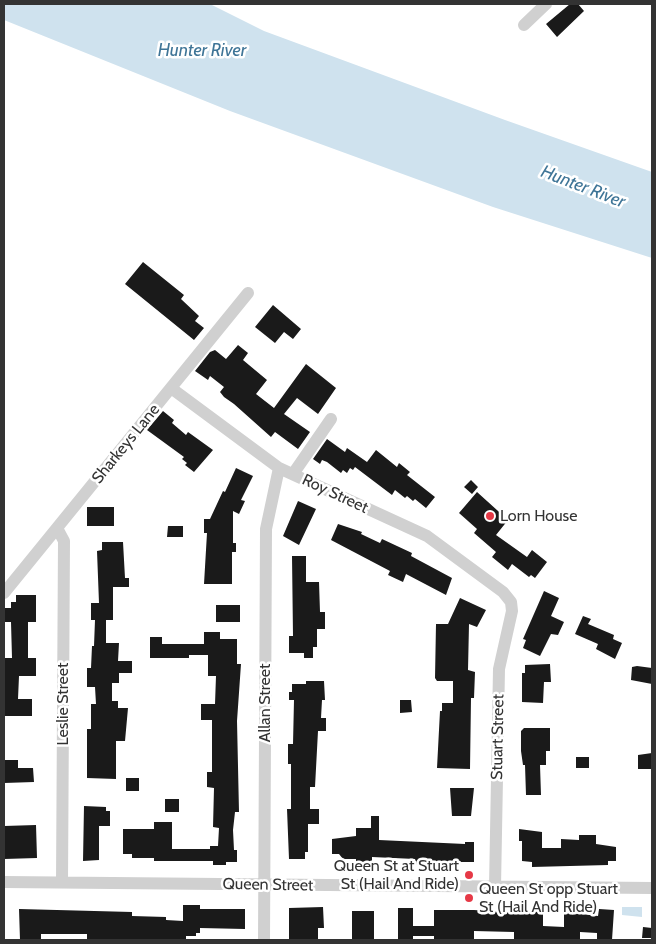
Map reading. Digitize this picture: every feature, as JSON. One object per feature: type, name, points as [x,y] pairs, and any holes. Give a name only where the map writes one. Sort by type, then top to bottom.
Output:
[{"type":"street","points":[[524,25],[546,4]]},
{"type":"street","name":"Sharkeys Lane","points":[[4,593],[248,294]]},
{"type":"street","name":"Roy Street","points":[[171,388],[279,468],[427,536],[503,592]]},
{"type":"street","points":[[293,474],[331,419]]},
{"type":"street","name":"Allan Street","points":[[264,940],[266,529],[279,468]]},
{"type":"street","name":"Leslie Street","points":[[57,528],[64,541],[62,882]]},
{"type":"street","name":"Stuart Street","points":[[495,887],[498,669],[512,611],[511,602],[503,592]]},
{"type":"street","name":"Queen Street","points":[[4,882],[264,886],[652,888]]},
{"type":"water","name":"Hunter River","points":[[4,4],[210,4],[264,31],[652,172],[652,258],[493,207],[230,111],[4,20]]},
{"type":"water","points":[[622,907],[642,907],[642,917],[622,915]]},
{"type":"building","points":[[570,4],[578,4],[584,11],[557,37],[546,24]]},
{"type":"building","points":[[143,262],[184,295],[181,299],[199,316],[195,321],[204,328],[194,340],[125,284]]},
{"type":"building","points":[[273,305],[301,329],[293,339],[284,332],[275,343],[255,327]]},
{"type":"building","points":[[238,345],[248,353],[243,360],[267,380],[256,394],[274,408],[306,364],[336,388],[318,414],[297,398],[284,414],[310,432],[298,449],[275,432],[271,437],[224,397],[220,392],[224,387],[210,376],[208,380],[195,371],[210,352],[215,350],[226,359]]},
{"type":"building","points":[[163,411],[174,420],[172,423],[186,435],[188,432],[213,450],[194,472],[185,465],[187,463],[182,459],[184,457],[147,430]]},
{"type":"building","points":[[327,439],[345,452],[347,448],[367,462],[376,450],[397,467],[399,463],[410,472],[407,475],[435,497],[426,508],[415,499],[413,501],[407,496],[405,498],[395,490],[392,495],[355,467],[353,470],[350,468],[347,473],[343,470],[341,473],[327,462],[322,460],[320,464],[313,459]]},
{"type":"building","points":[[236,468],[253,476],[241,500],[245,501],[239,514],[233,511],[233,543],[236,543],[236,552],[232,552],[232,584],[204,584],[207,533],[204,533],[204,519],[210,519]]},
{"type":"building","points":[[471,480],[478,487],[472,494],[464,487]]},
{"type":"building","points":[[477,492],[508,520],[496,535],[527,557],[532,550],[547,562],[535,578],[531,575],[529,577],[512,564],[508,570],[492,557],[496,552],[474,533],[477,529],[459,513]]},
{"type":"building","points":[[298,501],[316,509],[299,545],[283,536]]},
{"type":"building","points":[[87,507],[114,507],[114,526],[87,526]]},
{"type":"building","points":[[338,524],[362,532],[361,534],[380,543],[382,539],[412,553],[411,556],[452,578],[446,595],[406,574],[403,582],[388,575],[390,571],[331,540]]},
{"type":"building","points":[[168,526],[183,526],[183,537],[167,537]]},
{"type":"building","points":[[102,542],[123,542],[125,578],[129,578],[129,587],[113,587],[113,620],[106,620],[106,643],[119,643],[118,661],[132,661],[132,673],[119,673],[119,683],[112,683],[112,701],[118,701],[118,708],[128,708],[125,741],[116,741],[116,779],[87,778],[87,729],[91,729],[91,704],[96,704],[95,687],[87,687],[87,668],[91,668],[92,646],[94,646],[95,620],[91,620],[91,603],[99,603],[97,551],[102,550]]},
{"type":"building","points":[[292,556],[306,556],[306,582],[319,582],[320,612],[325,612],[325,629],[317,629],[317,647],[313,647],[313,658],[304,658],[304,653],[289,653],[289,636],[293,636]]},
{"type":"building","points":[[544,591],[559,598],[551,616],[564,622],[558,635],[551,634],[540,656],[523,648],[526,640],[523,639]]},
{"type":"building","points":[[16,595],[36,595],[36,622],[28,622],[28,658],[36,658],[36,676],[19,676],[18,699],[32,699],[32,716],[4,716],[5,658],[12,658],[11,622],[4,622],[4,608],[11,608],[11,602],[16,602]]},
{"type":"building","points":[[460,598],[486,610],[477,627],[469,624],[468,670],[475,672],[474,698],[471,698],[470,769],[437,768],[440,711],[442,711],[442,703],[453,703],[453,681],[437,681],[435,678],[436,624],[448,624]]},
{"type":"building","points":[[216,605],[240,605],[240,622],[216,622]]},
{"type":"building","points":[[583,616],[591,619],[588,624],[614,635],[613,639],[622,643],[615,659],[596,649],[598,644],[575,634]]},
{"type":"building","points":[[204,632],[220,632],[220,639],[237,639],[237,664],[241,664],[237,721],[239,812],[235,812],[233,830],[237,862],[226,862],[226,865],[213,865],[213,861],[154,861],[154,858],[132,858],[132,854],[123,854],[123,829],[154,829],[154,822],[172,822],[172,849],[210,849],[210,846],[218,846],[219,828],[213,827],[214,788],[207,787],[207,772],[212,772],[212,720],[201,720],[201,704],[215,704],[216,676],[208,676],[208,655],[189,655],[189,658],[150,658],[150,637],[162,637],[162,644],[204,644]]},
{"type":"building","points":[[550,664],[551,682],[544,682],[543,703],[522,702],[522,673],[525,673],[525,665]]},
{"type":"building","points":[[632,667],[652,668],[652,684],[631,680]]},
{"type":"building","points":[[306,681],[324,681],[325,700],[322,700],[321,718],[326,718],[326,731],[318,731],[315,787],[310,787],[310,809],[319,809],[319,824],[308,824],[308,852],[305,852],[305,859],[289,859],[287,809],[291,809],[291,764],[288,764],[288,744],[293,744],[294,700],[289,700],[289,692],[292,692],[292,684],[306,684]]},
{"type":"building","points":[[400,700],[411,700],[412,712],[400,713]]},
{"type":"building","points":[[524,728],[550,728],[550,751],[546,751],[546,765],[540,765],[541,795],[526,795],[525,765],[523,765],[521,751],[521,731]]},
{"type":"building","points":[[652,753],[652,769],[638,769],[638,755]]},
{"type":"building","points":[[576,757],[589,757],[589,768],[576,768]]},
{"type":"building","points":[[4,760],[18,760],[18,768],[33,768],[34,782],[4,783]]},
{"type":"building","points":[[126,778],[139,778],[139,791],[126,791]]},
{"type":"building","points":[[450,788],[474,788],[471,816],[452,816]]},
{"type":"building","points":[[165,799],[179,799],[179,812],[165,812]]},
{"type":"building","points":[[84,806],[106,807],[106,811],[110,811],[110,826],[99,826],[99,860],[83,861]]},
{"type":"building","points":[[371,816],[379,816],[379,840],[465,844],[465,842],[474,842],[474,862],[417,865],[415,859],[372,857],[372,863],[356,864],[356,859],[343,859],[339,854],[332,854],[332,839],[356,836],[356,828],[371,828]]},
{"type":"building","points":[[36,825],[37,858],[4,859],[4,826]]},
{"type":"building","points":[[519,829],[542,832],[542,848],[561,848],[561,839],[579,840],[579,835],[596,835],[596,844],[616,847],[616,861],[608,861],[608,865],[532,867],[532,862],[522,861],[522,841],[519,841]]},
{"type":"building","points":[[183,905],[200,905],[200,909],[245,909],[245,929],[200,928],[200,933],[196,933],[196,936],[186,936],[186,940],[87,940],[87,934],[41,934],[41,940],[20,940],[19,909],[132,912],[132,916],[166,917],[166,920],[183,921]]},
{"type":"building","points":[[323,907],[324,928],[318,928],[318,940],[289,940],[289,908]]},
{"type":"building","points":[[398,908],[413,908],[413,926],[434,926],[434,910],[515,913],[543,911],[543,926],[564,927],[564,912],[598,916],[599,909],[614,910],[612,940],[597,940],[597,933],[580,932],[580,940],[514,940],[514,932],[474,931],[474,940],[434,940],[434,936],[413,936],[413,940],[398,940]]},
{"type":"building","points":[[352,911],[374,911],[374,940],[352,940]]},
{"type":"building","points":[[643,927],[652,928],[652,938],[642,938]]},
{"type":"place","name":"Lorn House","points":[[490,516]]},
{"type":"place","name":"Queen St at Stuart St (Hail And Ride)","points":[[469,875]]},
{"type":"place","name":"Queen St opp Stuart St (Hail And Ride)","points":[[469,898]]}]
